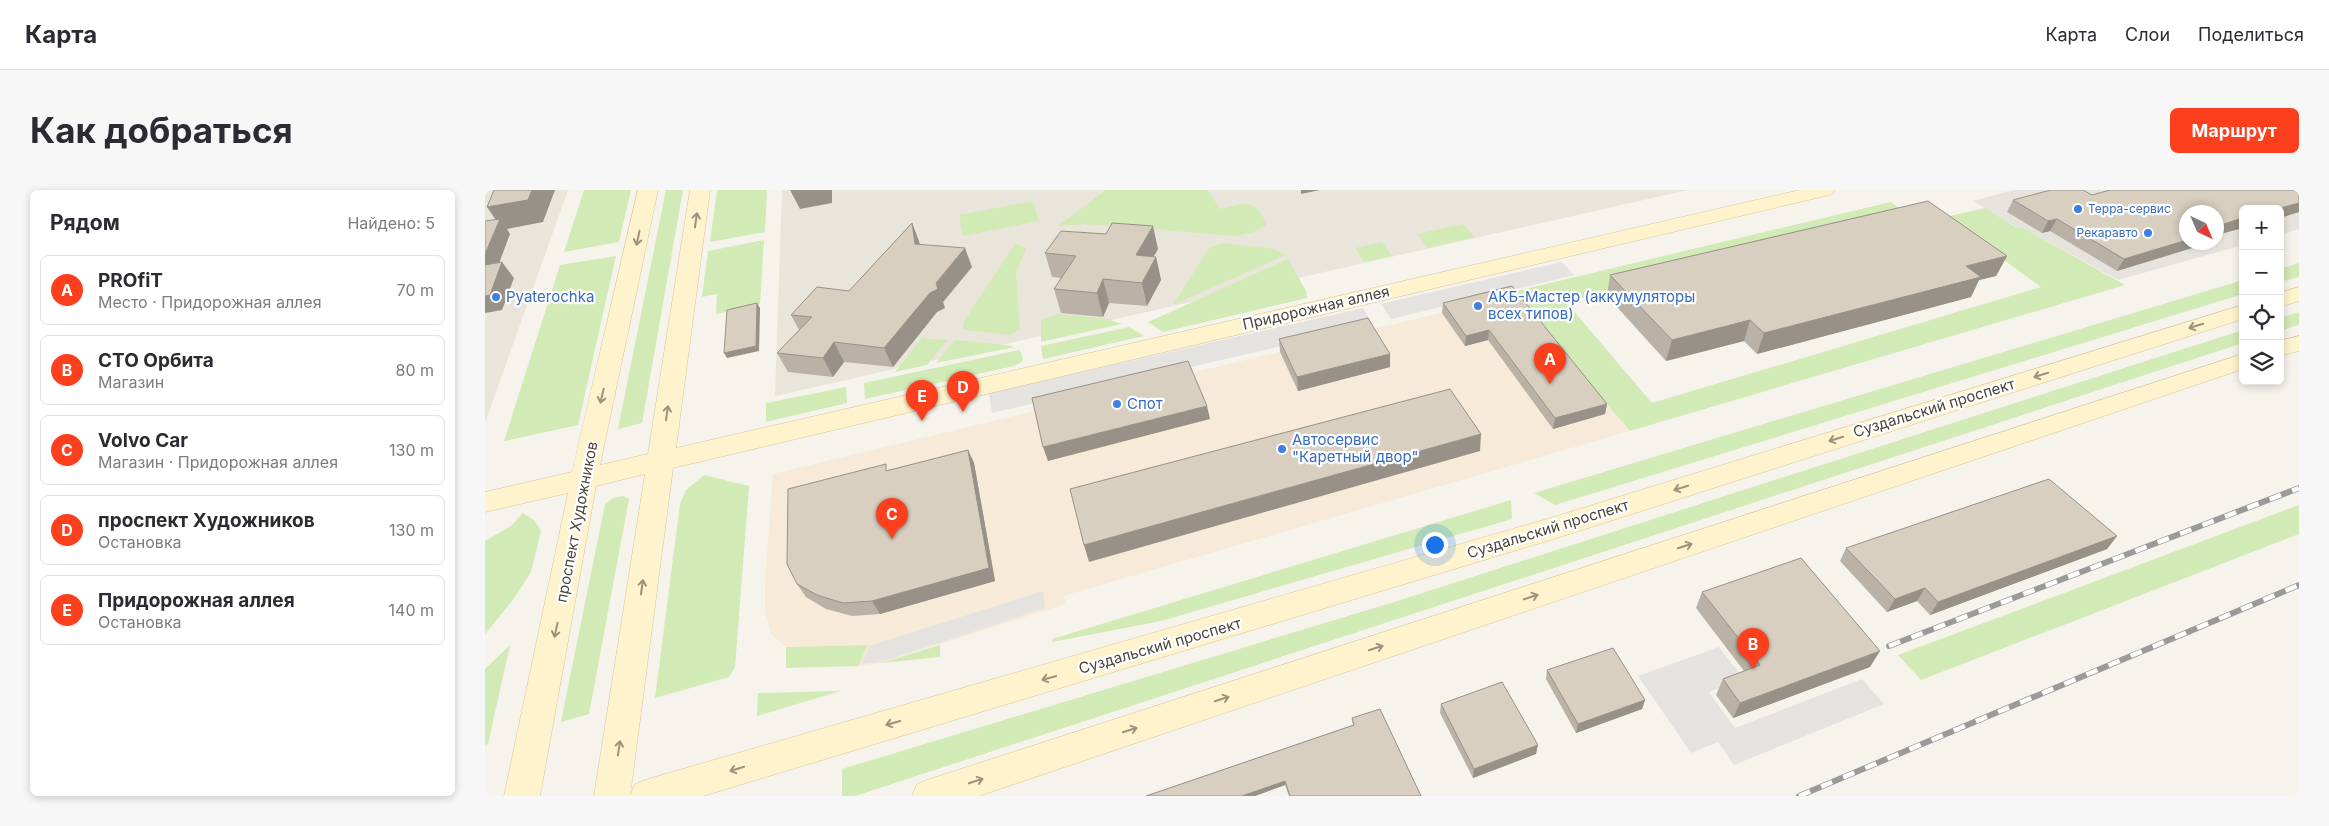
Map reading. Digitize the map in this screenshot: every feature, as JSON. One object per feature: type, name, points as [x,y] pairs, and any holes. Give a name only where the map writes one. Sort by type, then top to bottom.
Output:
[{"type":"street","name":"проспект Художников","points":[[521,796],[569,563],[584,479],[648,190]]},
{"type":"street","points":[[612,796],[701,190]]},
{"type":"street","name":"Придорожная аллея","points":[[485,502],[1825,190]]},
{"type":"street","points":[[2284,299],[2299,294]]},
{"type":"street","name":"Суздальский проспект","points":[[648,796],[1180,640],[1537,532],[2239,313]]},
{"type":"street","points":[[2284,348],[2299,342]]},
{"type":"street","points":[[930,796],[2239,362]]},
{"type":"shaded area","points":[[485,190],[568,190],[485,423]]},
{"type":"shaded area","points":[[782,190],[1688,190],[775,396]]},
{"type":"shaded area","points":[[2014,190],[2270,190],[2299,205],[2299,229],[2284,234],[2284,205],[2239,205],[2239,246],[2118,280],[2022,227],[2018,228],[1973,201]]},
{"type":"shaded area","points":[[1562,262],[1574,275],[1391,319],[1381,304]]},
{"type":"shaded area","name":"Автосервис \"Каретный двор\"","points":[[1515,295],[1630,431],[1063,596],[1066,604],[881,663],[859,666],[866,645],[786,647],[771,634],[765,610],[765,582],[773,474]]},
{"type":"shaded area","points":[[1363,308],[1373,325],[992,413],[989,393]]},
{"type":"shaded area","points":[[1043,591],[1045,608],[881,662],[862,664],[869,646]]},
{"type":"shaded area","points":[[1719,647],[1743,678],[1709,692],[1735,728],[1862,679],[1884,704],[1734,765],[1718,742],[1691,753],[1638,676]]},
{"type":"green space","points":[[584,190],[631,190],[619,242],[564,252]]},
{"type":"green space","points":[[666,190],[683,190],[642,423],[618,429]]},
{"type":"green space","points":[[717,190],[767,190],[765,232],[710,242]]},
{"type":"green space","points":[[1106,190],[1208,190],[1220,209],[1248,204],[1257,209],[1265,220],[1266,225],[1254,232],[1235,236],[1086,224],[1058,226]]},
{"type":"green space","points":[[1033,201],[1039,221],[963,236],[959,215]]},
{"type":"green space","points":[[1891,202],[1916,220],[1566,302],[1652,403],[2041,287],[1945,217],[1985,208],[2017,228],[2022,227],[2125,285],[1630,431],[1512,292]]},
{"type":"green space","points":[[1463,224],[1475,237],[1428,248],[1417,234]]},
{"type":"green space","points":[[764,240],[760,304],[716,314],[717,294],[702,297],[708,251]]},
{"type":"green space","points":[[1382,242],[1392,256],[1364,262],[1355,248]]},
{"type":"green space","points":[[1224,243],[1274,249],[1286,255],[1173,305],[1209,248]]},
{"type":"green space","points":[[1015,244],[1025,247],[1016,273],[1020,329],[1010,335],[966,330],[963,328],[964,321]]},
{"type":"green space","points":[[616,256],[578,425],[504,441],[560,265]]},
{"type":"green space","points":[[1288,259],[1306,291],[1307,298],[1163,332],[1148,322]]},
{"type":"green space","points":[[2299,263],[2299,277],[2284,281],[2284,268]]},
{"type":"green space","points":[[2239,281],[2239,295],[1555,505],[1534,493]]},
{"type":"green space","points":[[2299,312],[2299,325],[2284,330],[2284,317]]},
{"type":"green space","points":[[1057,314],[1107,319],[1122,324],[1041,342],[1041,320]]},
{"type":"green space","points":[[1129,327],[1144,336],[1043,359],[1041,346]]},
{"type":"green space","points":[[2239,331],[2239,344],[855,796],[842,796],[842,769],[1391,603]]},
{"type":"green space","points":[[922,338],[947,340],[927,365],[895,372]]},
{"type":"green space","points":[[955,340],[1007,345],[1015,347],[936,363]]},
{"type":"green space","points":[[1019,350],[1023,361],[1014,366],[865,399],[864,383]]},
{"type":"green space","points":[[846,387],[847,403],[766,422],[766,403]]},
{"type":"green space","points":[[704,475],[749,486],[735,667],[729,677],[655,698],[680,504],[686,490]]},
{"type":"green space","points":[[623,496],[629,499],[589,714],[561,722],[605,504],[613,498]]},
{"type":"green space","points":[[1511,500],[1512,519],[1161,621],[1052,642],[1052,639]]},
{"type":"green space","points":[[2299,505],[2299,534],[1921,680],[1898,655]]},
{"type":"green space","points":[[523,513],[534,520],[541,531],[531,572],[513,600],[485,634],[485,541],[511,526]]},
{"type":"green space","points":[[510,645],[488,744],[485,745],[485,669]]},
{"type":"green space","points":[[867,645],[859,666],[786,668],[786,647]]},
{"type":"green space","points":[[940,645],[940,657],[881,663]]},
{"type":"green space","points":[[841,691],[757,716],[758,693]]},
{"type":"building","points":[[494,190],[532,190],[528,200],[487,207]]},
{"type":"building","points":[[2051,190],[2083,190],[2092,195],[2110,190],[2299,190],[2299,203],[2284,207],[2284,205],[2239,205],[2239,219],[2224,224],[2224,205],[2179,205],[2179,242],[2124,259],[2057,219],[2048,221],[2013,200]]},
{"type":"building","points":[[1928,201],[2007,256],[1966,266],[1981,277],[1764,333],[1750,320],[1672,340],[1610,275]]},
{"type":"building","points":[[500,219],[485,254],[485,221]]},
{"type":"building","points":[[912,223],[915,244],[965,248],[936,283],[938,289],[930,293],[884,348],[834,342],[823,358],[777,353],[812,317],[791,315],[817,287],[849,291]]},
{"type":"building","points":[[1112,223],[1153,226],[1136,255],[1156,257],[1142,283],[1103,279],[1097,293],[1054,289],[1076,256],[1045,253],[1061,231],[1106,234]]},
{"type":"building","points":[[502,262],[490,295],[485,296],[485,265]]},
{"type":"building","points":[[1512,286],[1607,404],[1555,418],[1489,330],[1466,336],[1443,303]]},
{"type":"building","points":[[757,303],[756,346],[724,353],[727,310]]},
{"type":"building","points":[[1368,318],[1390,354],[1297,377],[1279,339]]},
{"type":"building","points":[[1188,361],[1207,406],[1043,447],[1032,398]]},
{"type":"building","points":[[1450,389],[1481,434],[1084,545],[1070,489]]},
{"type":"building","points":[[968,450],[989,568],[872,601],[843,603],[817,595],[797,584],[787,564],[788,489],[886,464],[886,471]]},
{"type":"building","points":[[2049,479],[2117,536],[1938,602],[1925,588],[1895,599],[1846,548]]},
{"type":"building","points":[[1801,558],[1880,651],[1740,703],[1723,679],[1760,665],[1702,592]]},
{"type":"building","points":[[1613,648],[1645,700],[1578,724],[1547,670]]},
{"type":"building","points":[[1502,682],[1538,745],[1474,769],[1441,704]]},
{"type":"building","points":[[1380,709],[1421,796],[1290,796],[1285,781],[1242,796],[1146,796],[1354,725],[1352,718]]},
{"type":"railway","points":[[1889,646],[2299,488]]},
{"type":"railway","points":[[1799,796],[2299,585]]},
{"type":"place","name":"Терра-сервис","points":[[2078,209]]},
{"type":"place","name":"Рекаравто","points":[[2148,233]]},
{"type":"place","name":"Pyaterochka","points":[[496,297]]},
{"type":"place","name":"АКБ-Мастер (аккумуляторы всех типов)","points":[[1478,306]]},
{"type":"place","name":"PROfiT","points":[[1550,384]]},
{"type":"place","name":"Спот","points":[[1117,404]]},
{"type":"place","name":"проспект Художников","points":[[963,412]]},
{"type":"place","name":"Придорожная аллея","points":[[922,421]]},
{"type":"place","name":"Автосервис \"Каретный двор\"","points":[[1282,449]]},
{"type":"place","name":"Volvo Car","points":[[892,539]]},
{"type":"place","name":"СТО Орбита","points":[[1753,669]]}]
